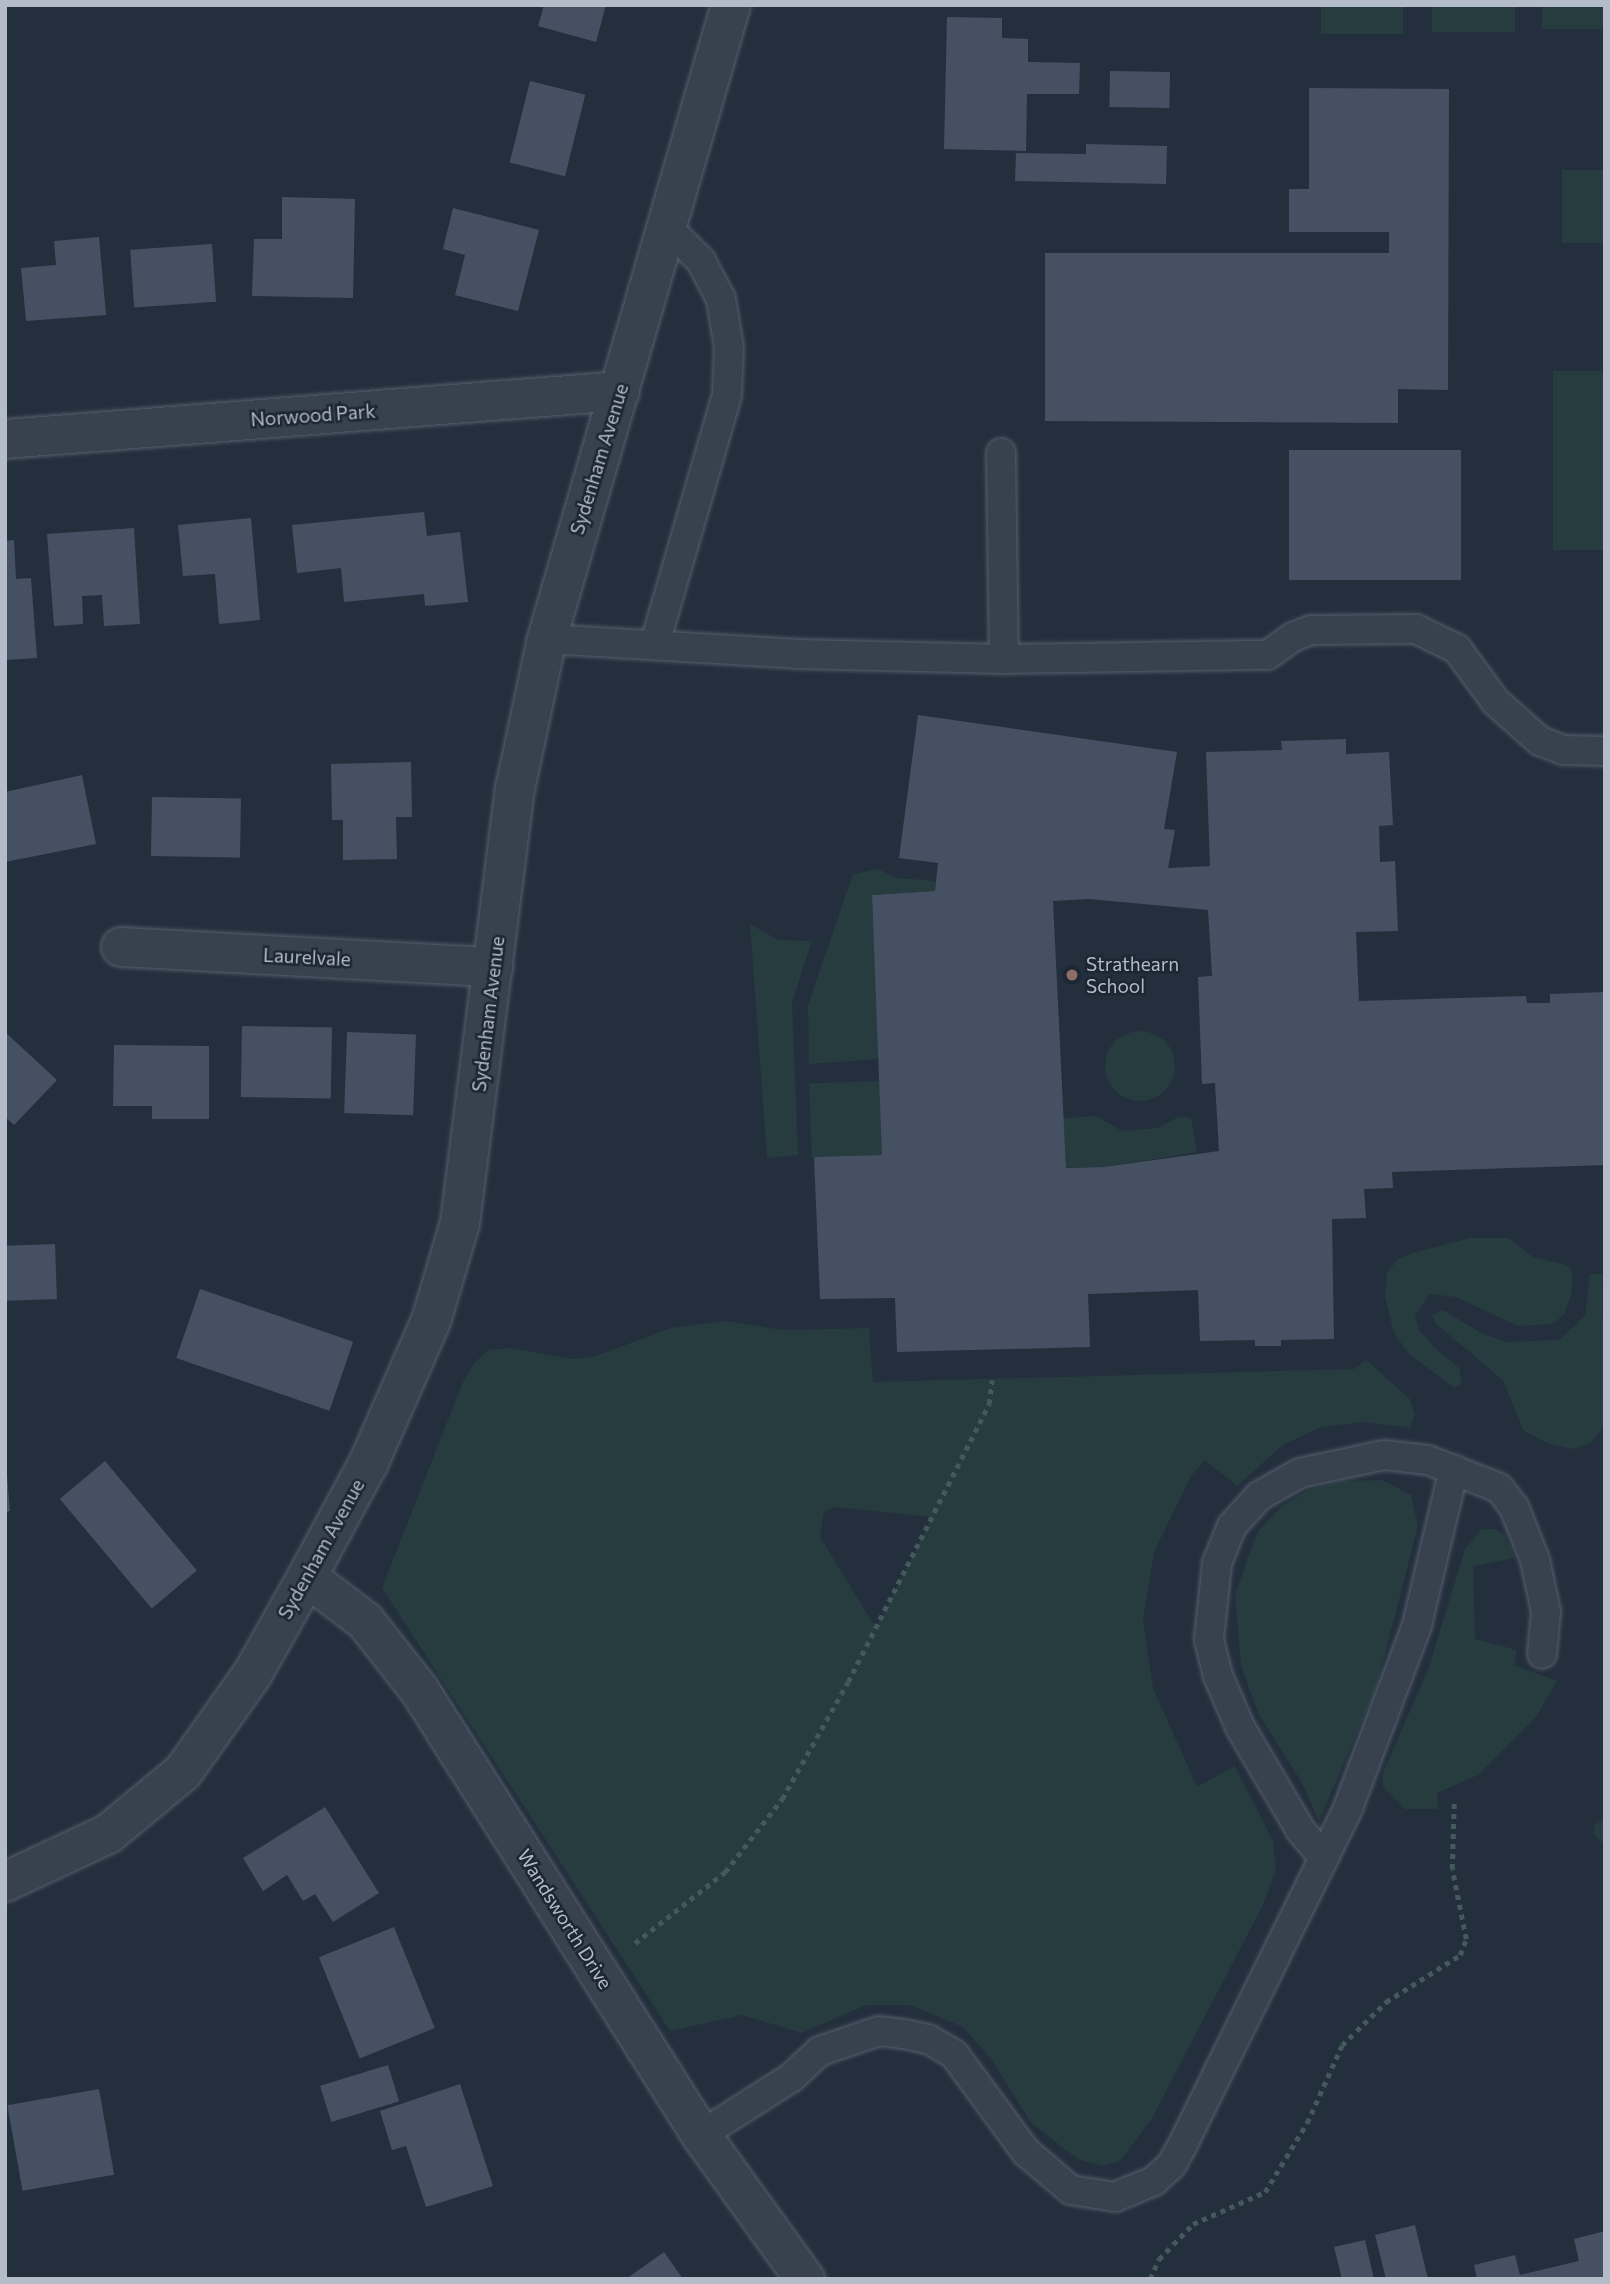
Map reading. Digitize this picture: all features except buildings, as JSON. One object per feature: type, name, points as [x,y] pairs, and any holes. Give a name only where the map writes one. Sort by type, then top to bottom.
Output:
[{"type":"street","name":"Sydenham Avenue","points":[[5,1882],[108,1834],[183,1772],[253,1673],[307,1577],[369,1462],[431,1321],[460,1223],[515,789],[547,639],[731,5]]},
{"type":"street","name":"Norwood Park","points":[[5,439],[620,391]]},
{"type":"street","name":"Laurelvale","points":[[121,947],[493,967]]},
{"type":"street","name":"Wandsworth Drive","points":[[307,1577],[365,1621],[420,1691],[701,2135],[805,2279]]},
{"type":"lane","points":[[655,643],[727,395],[729,348],[721,299],[701,261],[667,227]]},
{"type":"lane","points":[[1001,453],[1004,659]]},
{"type":"lane","points":[[547,639],[655,643],[796,654],[1004,659],[1268,655],[1293,636],[1311,630],[1416,629],[1457,649],[1496,702],[1540,741],[1563,750],[1605,751]]},
{"type":"lane","points":[[1324,1858],[1300,1829],[1247,1739],[1219,1676],[1209,1639],[1217,1563],[1232,1526],[1259,1496],[1300,1473],[1384,1455],[1428,1460],[1499,1488],[1514,1507],[1543,1589],[1542,1654]]},
{"type":"lane","points":[[701,2135],[792,2077],[820,2051],[879,2031],[928,2039],[954,2054],[1026,2151],[1071,2190],[1095,2197],[1132,2191],[1154,2181],[1172,2164],[1348,1808],[1416,1625],[1454,1469]]},
{"type":"path","points":[[596,1970],[671,1918],[725,1872],[782,1799],[848,1682],[961,1460],[989,1404],[992,1380]]},
{"type":"path","points":[[1150,2279],[1159,2259],[1193,2224],[1265,2192],[1307,2123],[1342,2045],[1386,2002],[1460,1955],[1466,1939],[1452,1869],[1454,1800]]},
{"type":"green space","points":[[1321,5],[1403,5],[1403,34],[1321,34]]},
{"type":"green space","points":[[1432,5],[1515,5],[1515,32],[1432,32]]},
{"type":"green space","points":[[1542,5],[1605,5],[1605,29],[1542,29]]},
{"type":"green space","points":[[1562,170],[1605,170],[1605,243],[1562,243]]},
{"type":"green space","points":[[1553,371],[1605,371],[1605,550],[1553,550]]},
{"type":"green space","points":[[878,869],[897,878],[936,881],[935,891],[872,895],[879,1059],[809,1064],[808,1005],[853,874]]},
{"type":"green space","points":[[750,924],[778,940],[812,941],[792,1002],[798,1155],[767,1158]]},
{"type":"green space","points":[[1133,1031],[1147,1031],[1160,1037],[1169,1046],[1175,1066],[1173,1079],[1165,1091],[1147,1101],[1133,1101],[1120,1095],[1111,1086],[1105,1073],[1105,1059],[1111,1046],[1120,1037]]},
{"type":"green space","points":[[880,1081],[883,1155],[812,1157],[809,1083]]},
{"type":"green space","points":[[1096,1116],[1122,1131],[1158,1128],[1180,1116],[1191,1118],[1197,1152],[1104,1167],[1066,1167],[1063,1118]]},
{"type":"green space","points":[[1470,1238],[1508,1238],[1533,1257],[1566,1265],[1572,1271],[1572,1292],[1564,1315],[1552,1324],[1518,1326],[1456,1297],[1429,1294],[1415,1316],[1419,1330],[1459,1368],[1462,1383],[1455,1388],[1410,1355],[1394,1333],[1385,1297],[1387,1273],[1398,1259]]},
{"type":"green space","points":[[1590,1274],[1602,1274],[1605,1415],[1603,1427],[1592,1442],[1574,1449],[1549,1444],[1523,1430],[1503,1380],[1435,1323],[1432,1315],[1443,1310],[1481,1333],[1507,1342],[1559,1340],[1585,1316]]},
{"type":"green space","points":[[726,1321],[783,1330],[869,1328],[873,1382],[1354,1369],[1366,1360],[1409,1398],[1415,1414],[1410,1428],[1364,1422],[1321,1427],[1283,1445],[1237,1486],[1205,1460],[1191,1476],[1154,1552],[1143,1620],[1153,1688],[1197,1787],[1235,1766],[1273,1841],[1276,1869],[1263,1905],[1152,2118],[1120,2161],[1103,2166],[1078,2159],[1031,2123],[992,2060],[963,2027],[910,2005],[866,2005],[802,2033],[742,2015],[670,2031],[382,1588],[462,1384],[474,1363],[489,1350],[509,1348],[571,1359],[593,1357],[671,1328]],"holes":[[[834,1507],[932,1517],[876,1628],[820,1537],[824,1512]]]},
{"type":"green space","points":[[1382,1480],[1411,1495],[1418,1526],[1376,1689],[1319,1821],[1301,1781],[1258,1713],[1241,1665],[1235,1594],[1258,1531],[1281,1507],[1308,1490],[1342,1481]]},
{"type":"green space","points":[[1482,1529],[1494,1529],[1505,1535],[1515,1558],[1473,1566],[1475,1639],[1517,1650],[1514,1665],[1557,1681],[1536,1717],[1478,1775],[1437,1793],[1438,1809],[1405,1809],[1383,1787],[1382,1775],[1429,1667],[1465,1549]]},
{"type":"green space","points":[[1605,1818],[1605,1844],[1594,1835],[1594,1826]]},
{"type":"place","name":"Strathearn School","points":[[1072,975]]}]
